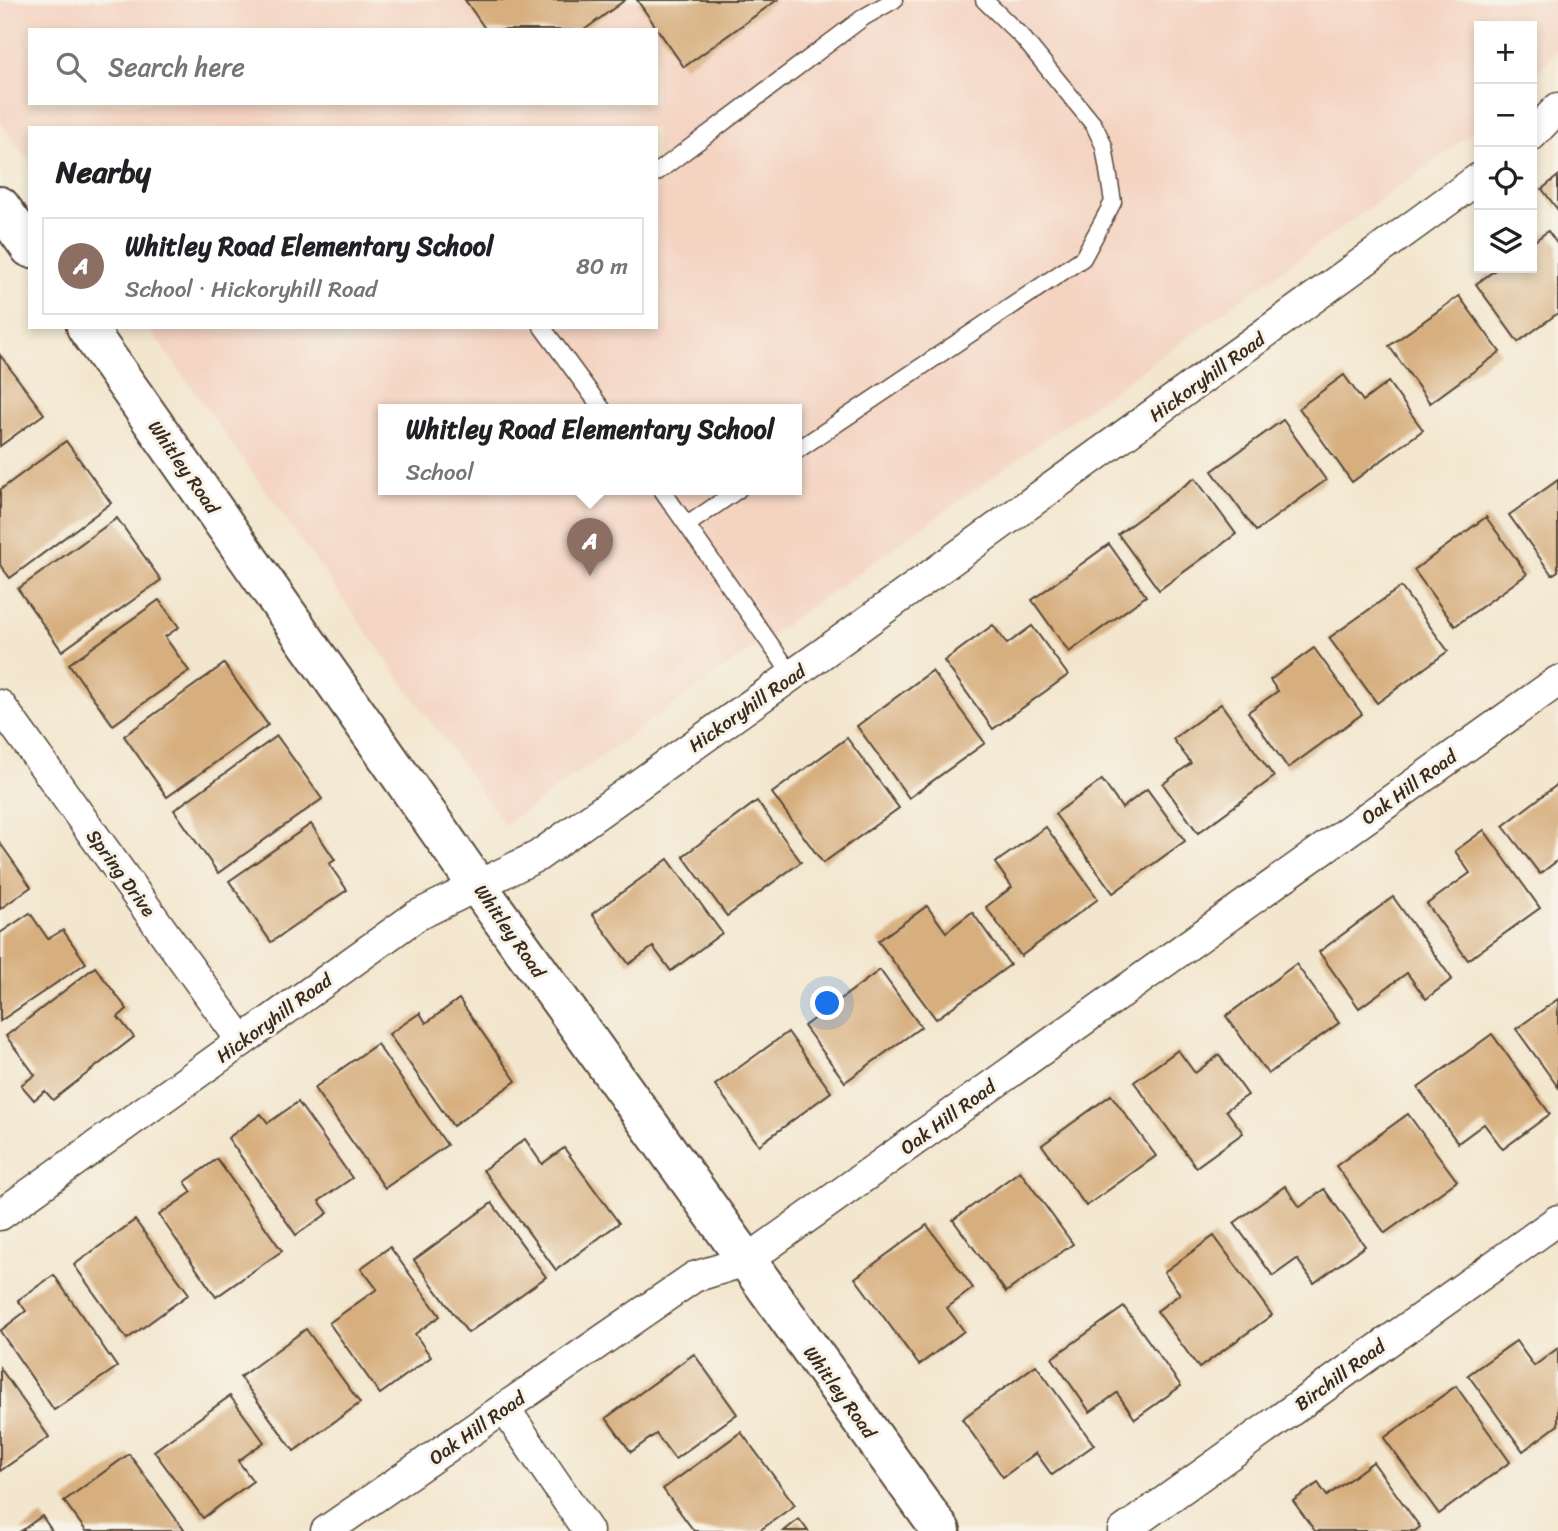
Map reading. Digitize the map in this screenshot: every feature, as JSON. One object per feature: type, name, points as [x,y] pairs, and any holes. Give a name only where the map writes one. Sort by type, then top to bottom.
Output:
[{"type":"street","points":[[1537,130],[1558,108]]},
{"type":"street","name":"Hickoryhill Road","points":[[0,1215],[416,916],[538,856],[1241,353],[1474,182]]},
{"type":"street","points":[[0,206],[28,245]]},
{"type":"street","name":"Whitley Road","points":[[87,329],[477,885],[940,1531]]},
{"type":"street","name":"Oak Hill Road","points":[[326,1531],[694,1277],[746,1261],[1558,681]]},
{"type":"street","name":"Spring Drive","points":[[0,705],[242,1041]]},
{"type":"street","name":"Birchill Road","points":[[1123,1531],[1558,1220]]},
{"type":"street","points":[[505,1409],[588,1531]]},
{"type":"lane","points":[[658,172],[864,17],[894,0]]},
{"type":"lane","points":[[802,447],[1083,258],[1113,202],[1104,146],[1094,125],[1023,38],[984,0]]},
{"type":"lane","points":[[543,329],[599,404]]},
{"type":"lane","points":[[666,495],[792,675]]},
{"type":"lane","points":[[687,524],[730,495]]},
{"type":"shaded area","points":[[0,0],[1558,0],[1558,46],[1537,72],[1537,21],[1474,21],[1474,128],[1450,150],[505,825],[149,329],[658,329],[658,126],[28,126],[28,160],[0,122]]},
{"type":"building","points":[[465,0],[625,0],[587,28],[485,28]]},
{"type":"building","points":[[637,0],[777,0],[684,67]]},
{"type":"building","points":[[1558,176],[1558,210],[1542,189]]},
{"type":"building","points":[[1548,231],[1558,245],[1558,313],[1518,342],[1476,284],[1491,273],[1537,273],[1537,239]]},
{"type":"building","points":[[1459,296],[1500,352],[1430,403],[1389,346]]},
{"type":"building","points":[[0,355],[44,414],[0,446]]},
{"type":"building","points":[[1344,375],[1363,401],[1388,382],[1423,430],[1352,482],[1299,408]]},
{"type":"building","points":[[1283,420],[1326,480],[1256,531],[1212,471]]},
{"type":"building","points":[[66,441],[111,503],[10,578],[0,565],[0,490]]},
{"type":"building","points":[[1195,478],[1236,534],[1159,590],[1118,534]]},
{"type":"building","points":[[1558,480],[1558,571],[1552,575],[1509,515]]},
{"type":"building","points":[[1486,517],[1527,574],[1455,626],[1414,570]]},
{"type":"building","points":[[117,518],[161,580],[62,651],[18,589]]},
{"type":"building","points":[[1109,544],[1146,596],[1069,652],[1032,600]]},
{"type":"building","points":[[1401,587],[1448,651],[1377,703],[1329,638]]},
{"type":"building","points":[[159,600],[179,627],[165,637],[189,671],[113,725],[69,664]]},
{"type":"building","points":[[993,625],[1007,644],[1032,626],[1068,675],[993,729],[944,661]]},
{"type":"building","points":[[1314,648],[1362,714],[1288,768],[1248,712],[1278,691],[1270,680]]},
{"type":"building","points":[[224,664],[268,725],[167,797],[124,736]]},
{"type":"building","points":[[932,671],[985,743],[909,798],[857,726]]},
{"type":"building","points":[[1221,704],[1274,777],[1198,833],[1163,784],[1191,763],[1173,739]]},
{"type":"building","points":[[277,736],[322,799],[218,873],[174,810]]},
{"type":"building","points":[[847,738],[899,808],[823,863],[772,793]]},
{"type":"building","points":[[1102,780],[1122,808],[1147,789],[1185,841],[1113,893],[1055,814]]},
{"type":"building","points":[[1558,784],[1558,860],[1540,874],[1503,826]]},
{"type":"building","points":[[757,801],[801,862],[727,916],[683,856]]},
{"type":"building","points":[[311,824],[335,860],[329,864],[347,890],[271,942],[229,881]]},
{"type":"building","points":[[1046,827],[1098,899],[1021,956],[986,907],[1012,887],[995,863]]},
{"type":"building","points":[[1484,830],[1540,908],[1468,960],[1427,904],[1470,873],[1455,851]]},
{"type":"building","points":[[0,843],[31,887],[0,909]]},
{"type":"building","points":[[668,859],[722,933],[671,971],[653,947],[629,964],[592,914]]},
{"type":"building","points":[[1393,897],[1452,979],[1426,999],[1407,973],[1359,1008],[1319,952]]},
{"type":"building","points":[[927,906],[946,932],[972,912],[1010,965],[936,1019],[878,941]]},
{"type":"building","points":[[30,913],[48,939],[63,930],[86,963],[0,1021],[0,933]]},
{"type":"building","points":[[1296,964],[1339,1023],[1268,1074],[1226,1016]]},
{"type":"building","points":[[95,967],[127,1009],[118,1017],[134,1037],[53,1100],[45,1091],[34,1100],[21,1085],[35,1075],[6,1036]]},
{"type":"building","points":[[880,970],[921,1027],[845,1082],[804,1026]]},
{"type":"building","points":[[459,999],[516,1081],[453,1126],[389,1034],[420,1013],[426,1023]]},
{"type":"building","points":[[1558,999],[1558,1087],[1516,1029]]},
{"type":"building","points":[[788,1032],[831,1092],[759,1145],[715,1085]]},
{"type":"building","points":[[1492,1034],[1550,1114],[1503,1149],[1484,1124],[1458,1143],[1418,1088]]},
{"type":"building","points":[[377,1044],[447,1145],[385,1188],[314,1088]]},
{"type":"building","points":[[1178,1050],[1195,1073],[1219,1055],[1248,1095],[1226,1110],[1243,1133],[1196,1167],[1134,1082]]},
{"type":"building","points":[[1111,1095],[1156,1156],[1086,1206],[1042,1145]]},
{"type":"building","points":[[298,1102],[352,1178],[319,1201],[328,1213],[296,1235],[228,1138],[261,1114],[268,1123]]},
{"type":"building","points":[[1408,1114],[1457,1181],[1385,1233],[1336,1166]]},
{"type":"building","points":[[525,1139],[542,1164],[564,1148],[619,1223],[556,1270],[483,1170]]},
{"type":"building","points":[[217,1159],[282,1251],[216,1297],[159,1215],[192,1192],[185,1182]]},
{"type":"building","points":[[1020,1171],[1073,1244],[1006,1292],[953,1220]]},
{"type":"building","points":[[1285,1186],[1300,1207],[1324,1189],[1365,1246],[1314,1283],[1297,1259],[1273,1276],[1234,1223]]},
{"type":"building","points":[[492,1203],[546,1277],[468,1333],[414,1260]]},
{"type":"building","points":[[135,1220],[189,1294],[127,1339],[74,1265]]},
{"type":"building","points":[[927,1225],[973,1288],[947,1308],[964,1331],[919,1365],[855,1278]]},
{"type":"building","points":[[1214,1236],[1272,1315],[1199,1368],[1157,1311],[1180,1294],[1164,1272]]},
{"type":"building","points":[[390,1247],[440,1316],[415,1334],[431,1357],[380,1394],[329,1323],[377,1289],[361,1268]]},
{"type":"building","points":[[54,1275],[117,1367],[54,1410],[0,1331],[26,1311],[18,1300]]},
{"type":"building","points":[[1124,1307],[1181,1386],[1135,1419],[1117,1393],[1090,1412],[1052,1358]]},
{"type":"building","points":[[306,1329],[360,1403],[294,1451],[240,1377]]},
{"type":"building","points":[[1516,1341],[1534,1366],[1558,1348],[1558,1425],[1523,1451],[1468,1375]]},
{"type":"building","points":[[694,1354],[737,1414],[675,1459],[656,1434],[631,1452],[606,1418]]},
{"type":"building","points":[[1036,1365],[1094,1445],[1052,1475],[1036,1453],[1003,1477],[962,1419]]},
{"type":"building","points":[[0,1368],[49,1437],[0,1471]]},
{"type":"building","points":[[1456,1386],[1510,1462],[1439,1514],[1384,1438]]},
{"type":"building","points":[[230,1396],[264,1442],[238,1461],[253,1481],[203,1518],[154,1451]]},
{"type":"building","points":[[741,1432],[795,1505],[759,1531],[694,1531],[663,1489]]},
{"type":"building","points":[[129,1454],[184,1530],[86,1531],[64,1501]]},
{"type":"building","points":[[1373,1462],[1420,1527],[1415,1531],[1315,1531],[1293,1501],[1318,1483],[1327,1496]]},
{"type":"building","points":[[42,1516],[52,1531],[21,1531]]},
{"type":"building","points":[[799,1519],[808,1531],[784,1531]]},
{"type":"place","name":"Whitley Road Elementary School","points":[[590,576]]}]
